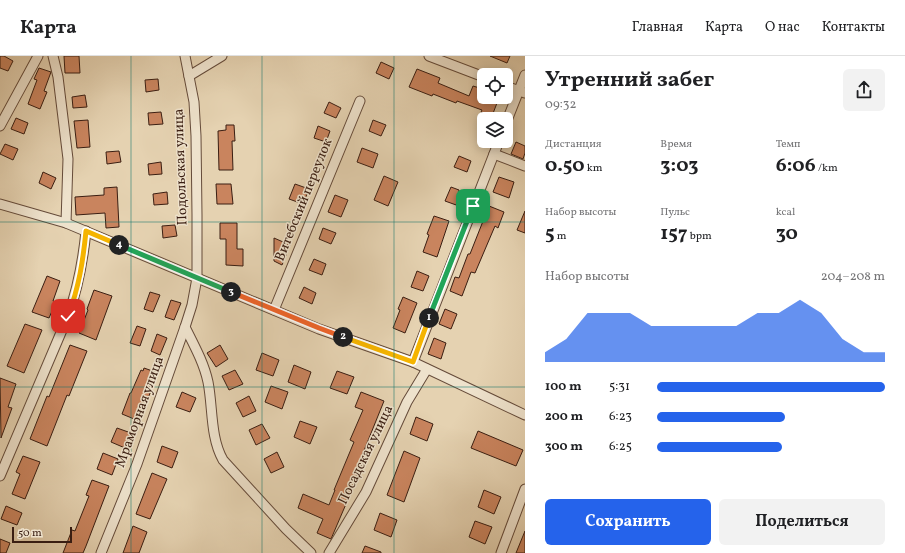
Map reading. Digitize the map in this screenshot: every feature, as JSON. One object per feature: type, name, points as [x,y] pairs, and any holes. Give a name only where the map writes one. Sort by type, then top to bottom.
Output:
[{"type":"street","points":[[0,126],[38,56]]},
{"type":"street","points":[[53,56],[58,77],[68,158],[66,223]]},
{"type":"street","name":"Подольская улица","points":[[185,56],[194,102],[196,136],[197,278]]},
{"type":"street","points":[[189,76],[222,56]]},
{"type":"street","points":[[429,56],[477,74]]},
{"type":"street","points":[[512,112],[522,92],[525,75]]},
{"type":"street","name":"Витебский переулок","points":[[274,310],[360,101]]},
{"type":"street","points":[[413,362],[496,148]]},
{"type":"street","points":[[494,154],[525,166]]},
{"type":"street","points":[[0,204],[66,223],[274,310],[413,362],[525,415]]},
{"type":"street","points":[[0,476],[68,316],[76,293],[83,259],[86,231]]},
{"type":"street","name":"Мраморная улица","points":[[101,553],[137,464],[186,328],[197,278]]},
{"type":"street","points":[[186,328],[199,355],[207,380],[218,451],[223,460],[286,529],[311,553]]},
{"type":"street","name":"Посадская улица","points":[[329,553],[366,492],[407,402],[427,369]]},
{"type":"street","points":[[501,553],[525,489]]},
{"type":"building","points":[[0,56],[4,56],[13,61],[8,71],[0,68]]},
{"type":"building","points":[[64,56],[79,56],[80,73],[65,73]]},
{"type":"building","points":[[490,56],[510,56],[507,63]]},
{"type":"building","points":[[381,62],[394,68],[389,79],[376,73]]},
{"type":"building","points":[[39,68],[51,72],[44,91],[47,92],[40,109],[28,104],[37,80],[34,79]]},
{"type":"building","points":[[417,69],[440,78],[438,83],[469,96],[473,86],[477,87],[477,104],[497,104],[494,112],[481,112],[482,110],[457,101],[456,103],[433,94],[432,96],[409,87]]},
{"type":"building","points":[[158,79],[159,90],[146,92],[145,80]]},
{"type":"building","points":[[85,95],[87,107],[73,108],[72,97]]},
{"type":"building","points":[[329,102],[341,108],[336,118],[324,113]]},
{"type":"building","points":[[161,112],[163,124],[149,125],[148,113]]},
{"type":"building","points":[[16,118],[28,123],[24,134],[11,129]]},
{"type":"building","points":[[88,120],[90,147],[77,148],[74,121]]},
{"type":"building","points":[[373,120],[386,125],[381,136],[369,131]]},
{"type":"building","points":[[226,125],[234,125],[235,141],[232,141],[233,170],[219,170],[218,131],[226,130]]},
{"type":"building","points":[[318,126],[330,131],[326,142],[314,138]]},
{"type":"building","points":[[516,142],[525,146],[523,159],[511,154]]},
{"type":"building","points":[[5,144],[18,149],[13,160],[0,154]]},
{"type":"building","points":[[362,148],[378,154],[373,168],[357,162]]},
{"type":"building","points":[[119,151],[121,162],[107,164],[106,152]]},
{"type":"building","points":[[459,156],[471,161],[467,172],[454,167]]},
{"type":"building","points":[[161,162],[162,174],[149,175],[148,164]]},
{"type":"building","points":[[43,172],[56,178],[51,189],[39,183]]},
{"type":"building","points":[[384,176],[398,182],[388,206],[374,200]]},
{"type":"building","points":[[499,177],[514,182],[509,198],[493,192]]},
{"type":"building","points":[[216,184],[231,184],[233,204],[217,204]]},
{"type":"building","points":[[295,184],[309,189],[303,204],[289,199]]},
{"type":"building","points":[[117,187],[119,227],[106,228],[105,213],[76,215],[75,197],[104,195],[104,188]]},
{"type":"building","points":[[451,187],[459,190],[459,192],[463,194],[459,206],[445,201]]},
{"type":"building","points":[[167,192],[168,204],[154,205],[153,194]]},
{"type":"building","points":[[335,195],[348,200],[341,217],[328,212]]},
{"type":"building","points":[[489,206],[504,212],[498,228],[495,226],[475,273],[471,272],[462,296],[450,291],[455,277],[459,278]]},
{"type":"building","points":[[525,211],[525,233],[517,230]]},
{"type":"building","points":[[434,216],[449,221],[437,257],[423,252],[429,235],[427,234]]},
{"type":"building","points":[[220,223],[237,223],[237,249],[243,249],[243,266],[226,265],[226,239],[220,239]]},
{"type":"building","points":[[175,225],[177,236],[163,238],[162,226]]},
{"type":"building","points":[[323,228],[336,233],[331,244],[319,239]]},
{"type":"building","points":[[274,238],[290,245],[282,265],[274,261]]},
{"type":"building","points":[[314,259],[326,264],[322,275],[309,270]]},
{"type":"building","points":[[417,271],[429,276],[423,291],[411,287]]},
{"type":"building","points":[[47,276],[60,281],[53,301],[56,302],[49,318],[32,312]]},
{"type":"building","points":[[304,287],[316,293],[312,304],[299,298]]},
{"type":"building","points":[[94,290],[112,296],[96,340],[79,333]]},
{"type":"building","points":[[150,292],[160,295],[153,312],[144,309]]},
{"type":"building","points":[[403,297],[417,303],[405,333],[393,328]]},
{"type":"building","points":[[171,300],[181,303],[174,320],[165,317]]},
{"type":"building","points":[[445,309],[457,314],[451,329],[439,324]]},
{"type":"building","points":[[25,324],[42,330],[24,373],[7,366]]},
{"type":"building","points":[[137,326],[146,329],[140,346],[130,343]]},
{"type":"building","points":[[157,334],[167,338],[160,355],[151,351]]},
{"type":"building","points":[[434,338],[446,343],[441,359],[428,354]]},
{"type":"building","points":[[70,345],[87,351],[69,396],[67,395],[47,446],[30,439]]},
{"type":"building","points":[[220,345],[228,359],[216,367],[207,353]]},
{"type":"building","points":[[262,353],[279,360],[273,376],[256,370]]},
{"type":"building","points":[[294,365],[311,372],[305,389],[288,382]]},
{"type":"building","points":[[144,368],[158,373],[139,421],[122,414],[141,370],[143,371]]},
{"type":"building","points":[[235,370],[243,384],[229,390],[222,376]]},
{"type":"building","points":[[337,371],[354,377],[347,394],[330,388]]},
{"type":"building","points":[[0,378],[16,384],[8,407],[12,408],[1,438]]},
{"type":"building","points":[[271,386],[288,392],[282,409],[265,402]]},
{"type":"building","points":[[182,392],[196,398],[190,412],[176,407]]},
{"type":"building","points":[[361,392],[384,401],[361,458],[364,459],[331,539],[317,533],[323,519],[298,508],[303,494],[329,505],[354,442],[350,440],[363,410],[355,407]]},
{"type":"building","points":[[249,396],[256,411],[243,417],[236,403]]},
{"type":"building","points":[[416,417],[433,424],[427,441],[410,434]]},
{"type":"building","points":[[300,421],[317,427],[310,444],[294,437]]},
{"type":"building","points":[[262,424],[270,438],[256,445],[249,430]]},
{"type":"building","points":[[117,428],[131,433],[125,448],[111,442]]},
{"type":"building","points":[[478,431],[523,450],[516,466],[471,448]]},
{"type":"building","points":[[162,446],[178,452],[172,468],[157,462]]},
{"type":"building","points":[[404,451],[420,458],[404,502],[387,495]]},
{"type":"building","points":[[277,452],[284,467],[271,473],[264,459]]},
{"type":"building","points":[[103,453],[118,459],[112,475],[97,469]]},
{"type":"building","points":[[23,456],[40,462],[25,499],[12,494],[20,474],[16,472]]},
{"type":"building","points":[[152,473],[167,479],[150,519],[136,514]]},
{"type":"building","points":[[92,480],[109,486],[86,546],[83,553],[63,553],[72,530],[75,531],[89,496],[86,495]]},
{"type":"building","points":[[484,490],[501,497],[494,514],[478,507]]},
{"type":"building","points":[[6,506],[22,513],[17,525],[1,519]]},
{"type":"building","points":[[380,513],[397,520],[391,537],[374,530]]},
{"type":"building","points":[[475,521],[492,527],[485,544],[469,537]]},
{"type":"building","points":[[133,526],[147,532],[139,553],[123,553]]},
{"type":"building","points":[[525,531],[525,553],[516,553]]},
{"type":"building","points":[[0,539],[10,543],[6,553],[0,553]]},
{"type":"building","points":[[365,546],[381,552],[381,553],[362,553]]},
{"type":"route","points":[[68,316],[80,278],[86,231],[319,328],[413,362],[473,206]]}]
